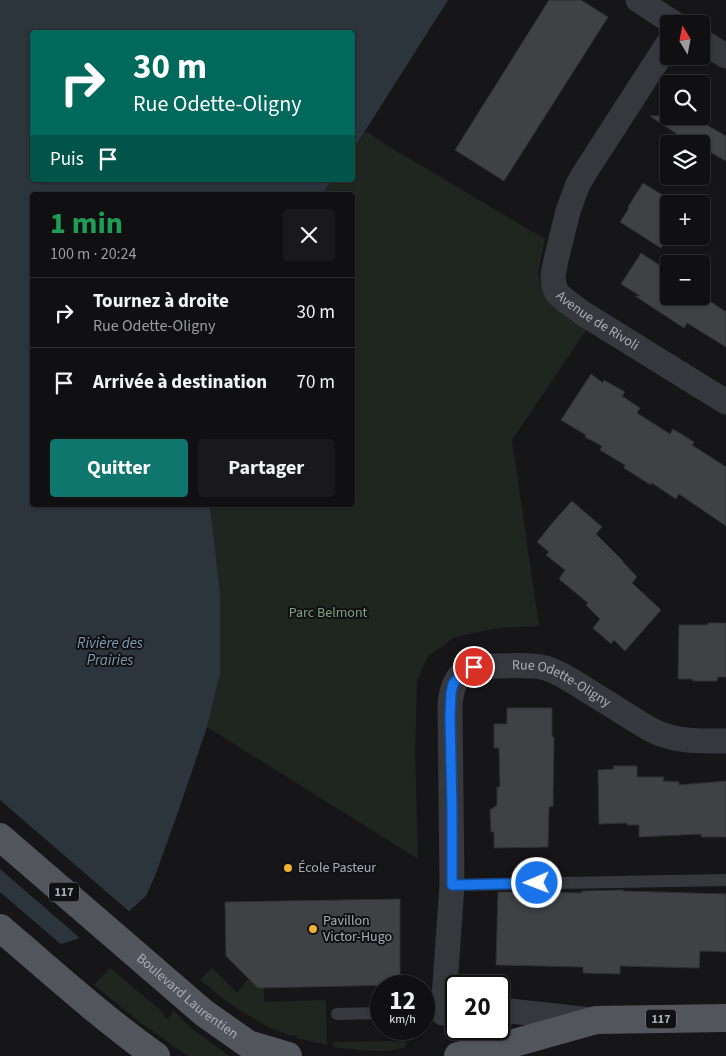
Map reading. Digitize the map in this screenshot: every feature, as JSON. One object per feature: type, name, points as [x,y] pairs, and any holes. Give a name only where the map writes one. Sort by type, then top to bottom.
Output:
[{"type":"main road","name":"Boulevard Laurentien","points":[[0,837],[204,1013],[248,1044],[288,1056]]},
{"type":"main road","points":[[0,928],[83,999],[156,1056]]},
{"type":"main road","name":"117","points":[[458,1056],[507,1049],[596,1020],[726,1018]]},
{"type":"street","points":[[638,0],[661,15]]},
{"type":"street","points":[[710,46],[726,56]]},
{"type":"street","name":"Avenue de Rivoli","points":[[660,56],[578,184],[568,211],[556,260],[553,275],[554,286],[566,301],[584,314],[726,402]]},
{"type":"street","name":"Rue Odette-Oligny","points":[[441,1013],[452,885],[450,704],[453,684],[465,671],[474,667],[484,666],[543,667],[562,675],[657,732],[680,740],[726,741]]},
{"type":"street","points":[[510,1011],[596,1020]]},
{"type":"lane","points":[[452,885],[726,880]]},
{"type":"lane","points":[[337,1014],[370,1013]]},
{"type":"green space","name":"Parc Belmont","points":[[366,131],[545,239],[538,273],[543,292],[587,329],[512,440],[539,626],[498,628],[455,637],[428,656],[417,681],[415,751],[418,859],[207,727],[220,674],[220,593],[210,507],[355,507],[355,192],[323,192],[331,182],[355,182],[355,147]]},
{"type":"green space","points":[[110,968],[164,1013],[164,1016],[168,1019],[174,1011],[191,1028],[229,1056],[188,1056],[141,1023],[94,985]]},
{"type":"green space","points":[[212,968],[237,993],[249,978],[264,987],[264,1002],[326,1000],[327,1045],[296,1038],[297,1036],[292,1036],[267,1026],[243,1012],[200,980]]},
{"type":"green space","points":[[406,1041],[405,1047],[380,1051],[334,1047],[333,1042]]},
{"type":"water","name":"Rivière des Prairies","points":[[0,0],[448,0],[355,147],[355,30],[30,30],[30,182],[331,182],[323,192],[30,192],[30,507],[210,507],[220,593],[220,674],[207,727],[155,876],[146,896],[126,914],[77,939],[0,961]]},
{"type":"pier","points":[[0,800],[131,913],[108,927],[81,939],[0,869]]},
{"type":"pier","points":[[0,892],[63,946],[0,964]]},
{"type":"building","points":[[549,0],[581,0],[608,17],[504,181],[455,150]]},
{"type":"building","points":[[650,116],[660,116],[660,123]]},
{"type":"building","points":[[664,125],[707,125],[726,136],[726,161],[710,152],[710,135],[678,135]]},
{"type":"building","points":[[643,183],[662,195],[660,195],[660,245],[663,245],[661,248],[620,222]]},
{"type":"building","points":[[641,253],[660,266],[660,305],[710,305],[710,301],[726,312],[726,347],[687,323],[684,328],[635,296],[640,296],[621,284]]},
{"type":"building","points":[[591,374],[603,383],[604,380],[625,392],[622,396],[640,408],[637,413],[670,434],[673,429],[694,442],[692,445],[726,467],[726,526],[679,494],[676,499],[624,468],[625,465],[600,450],[602,446],[585,437],[586,435],[561,420]]},
{"type":"building","points":[[572,501],[602,527],[596,534],[637,577],[632,583],[661,610],[625,651],[614,640],[611,644],[593,628],[600,619],[586,605],[588,603],[559,579],[565,570],[546,555],[549,552],[537,542]]},
{"type":"building","points":[[708,623],[726,623],[726,677],[718,677],[717,681],[678,679],[679,625],[707,625]]},
{"type":"building","points":[[507,708],[552,708],[552,737],[554,737],[553,806],[549,807],[548,847],[494,848],[494,832],[491,832],[490,810],[497,805],[497,787],[500,787],[499,748],[494,748],[494,724],[507,724]]},
{"type":"building","points":[[613,766],[637,766],[637,777],[664,777],[663,781],[679,782],[679,785],[726,781],[726,837],[701,837],[701,834],[639,837],[639,825],[627,825],[627,823],[599,824],[598,770],[614,769]]},
{"type":"building","points":[[623,890],[726,894],[726,952],[700,951],[699,968],[620,966],[620,974],[583,973],[583,967],[496,965],[498,892],[582,893],[582,891]]},
{"type":"building","name":"Pavillon Victor-Hugo","points":[[400,899],[400,975],[370,975],[370,986],[258,988],[226,956],[225,902]]},
{"type":"place","name":"École Pasteur","points":[[288,868]]},
{"type":"place","name":"Pavillon Victor-Hugo","points":[[313,929]]},
{"type":"route","points":[[474,667],[465,671],[459,677],[453,684],[451,693],[452,885],[537,883]]}]
